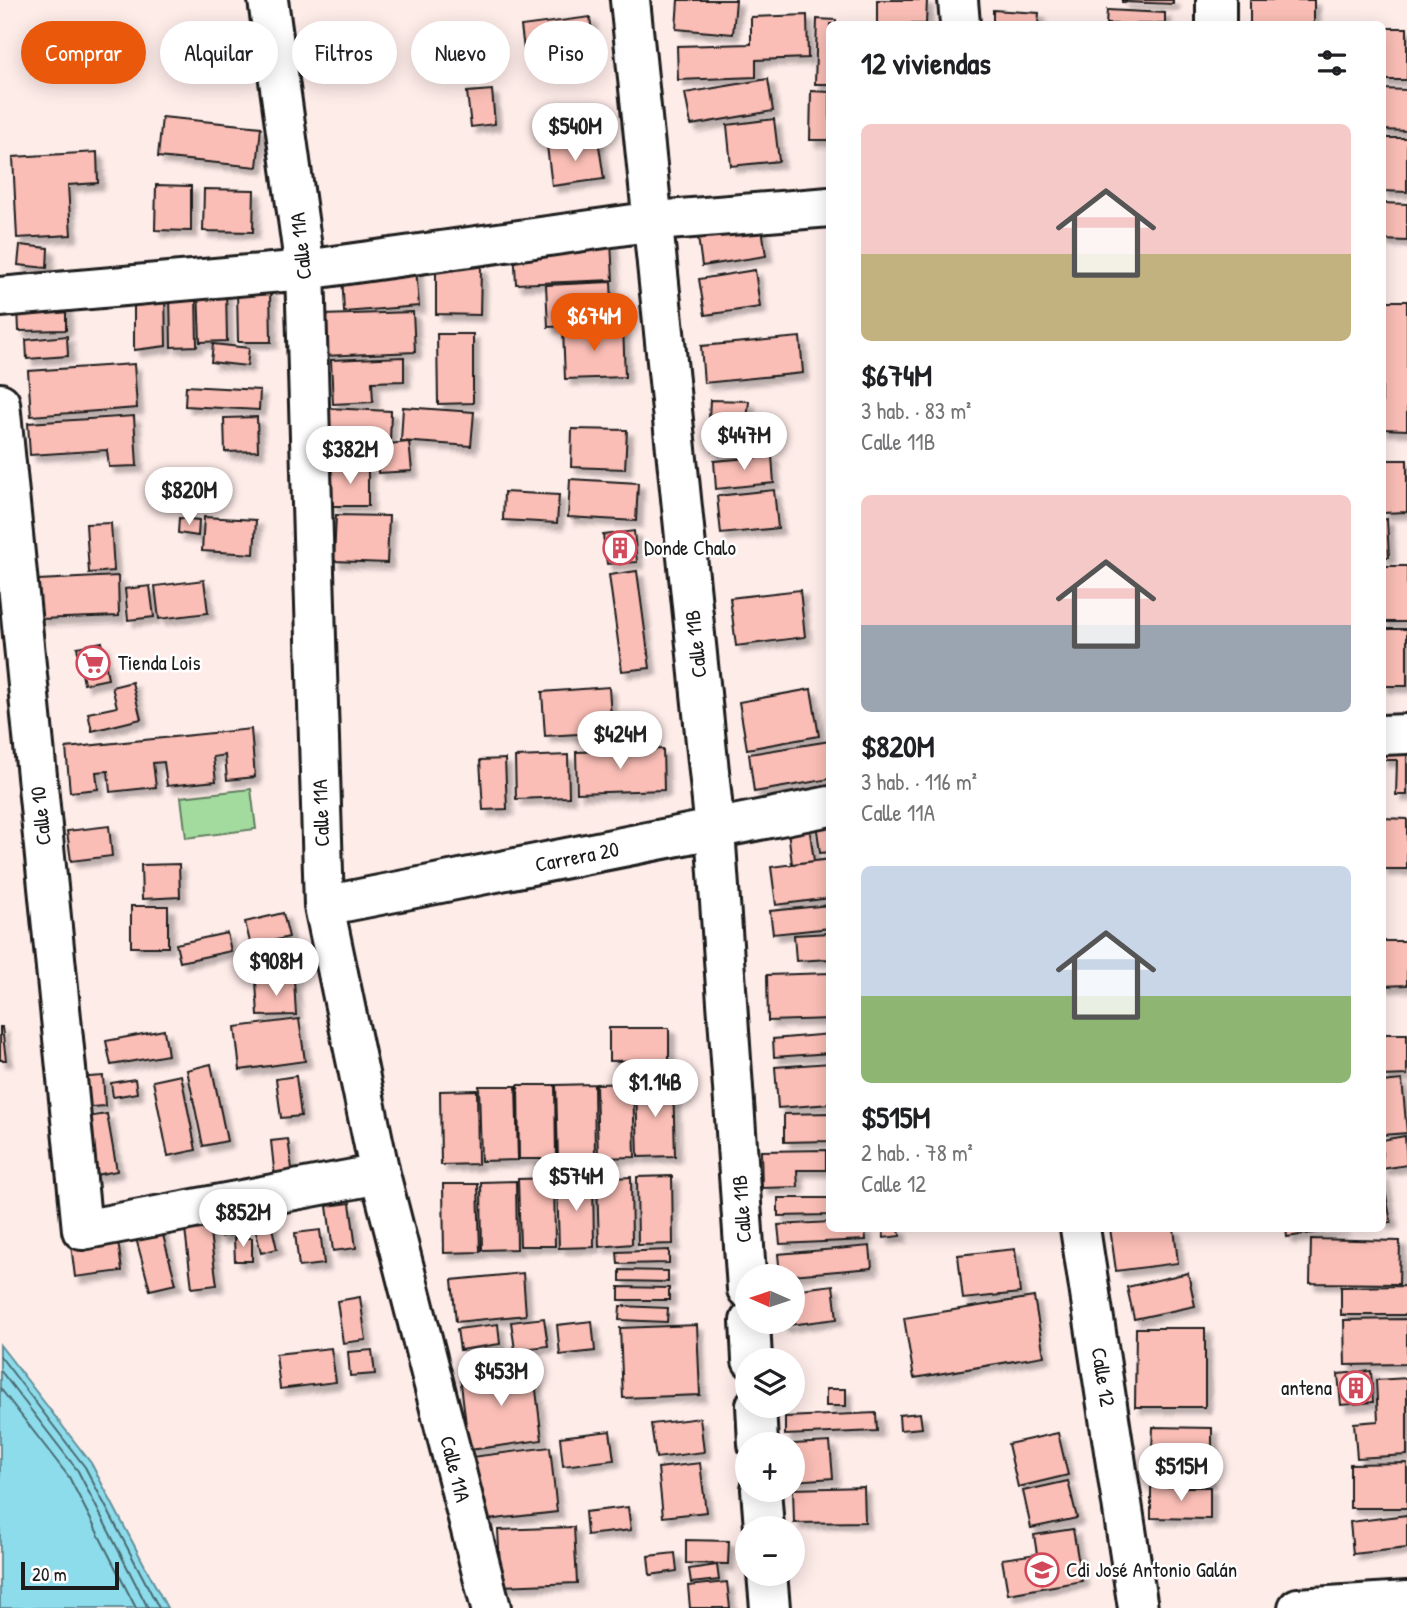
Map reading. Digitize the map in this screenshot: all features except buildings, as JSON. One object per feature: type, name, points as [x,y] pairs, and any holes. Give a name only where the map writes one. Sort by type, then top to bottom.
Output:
[{"type":"street","name":"Calle 11A","points":[[268,0],[305,271],[324,906],[380,1174],[491,1608]]},
{"type":"street","name":"Calle 11B","points":[[630,0],[715,830],[745,1264]]},
{"type":"street","points":[[958,0],[960,21]]},
{"type":"street","points":[[1216,0],[1216,21]]},
{"type":"street","points":[[0,296],[305,271],[654,221],[826,207]]},
{"type":"street","name":"Calle 10","points":[[0,403],[82,1230],[380,1174]]},
{"type":"street","points":[[1386,735],[1407,734]]},
{"type":"street","name":"Carrera 20","points":[[324,906],[826,807]]},
{"type":"street","name":"Calle 12","points":[[1081,1232],[1138,1608]]},
{"type":"street","points":[[768,1586],[770,1608]]},
{"type":"street","points":[[1298,1608],[1407,1601]]},
{"type":"green space","points":[[251,789],[256,829],[186,838],[181,797]]},
{"type":"water","points":[[0,1345],[91,1463],[167,1608],[0,1608]]},
{"type":"place","name":"Donde Chalo","points":[[620,548]]},
{"type":"place","name":"Tienda Lois","points":[[93,663]]},
{"type":"place","name":"antena","points":[[1356,1388]]},
{"type":"place","name":"Cdi José Antonio Galán","points":[[1042,1570]]}]
